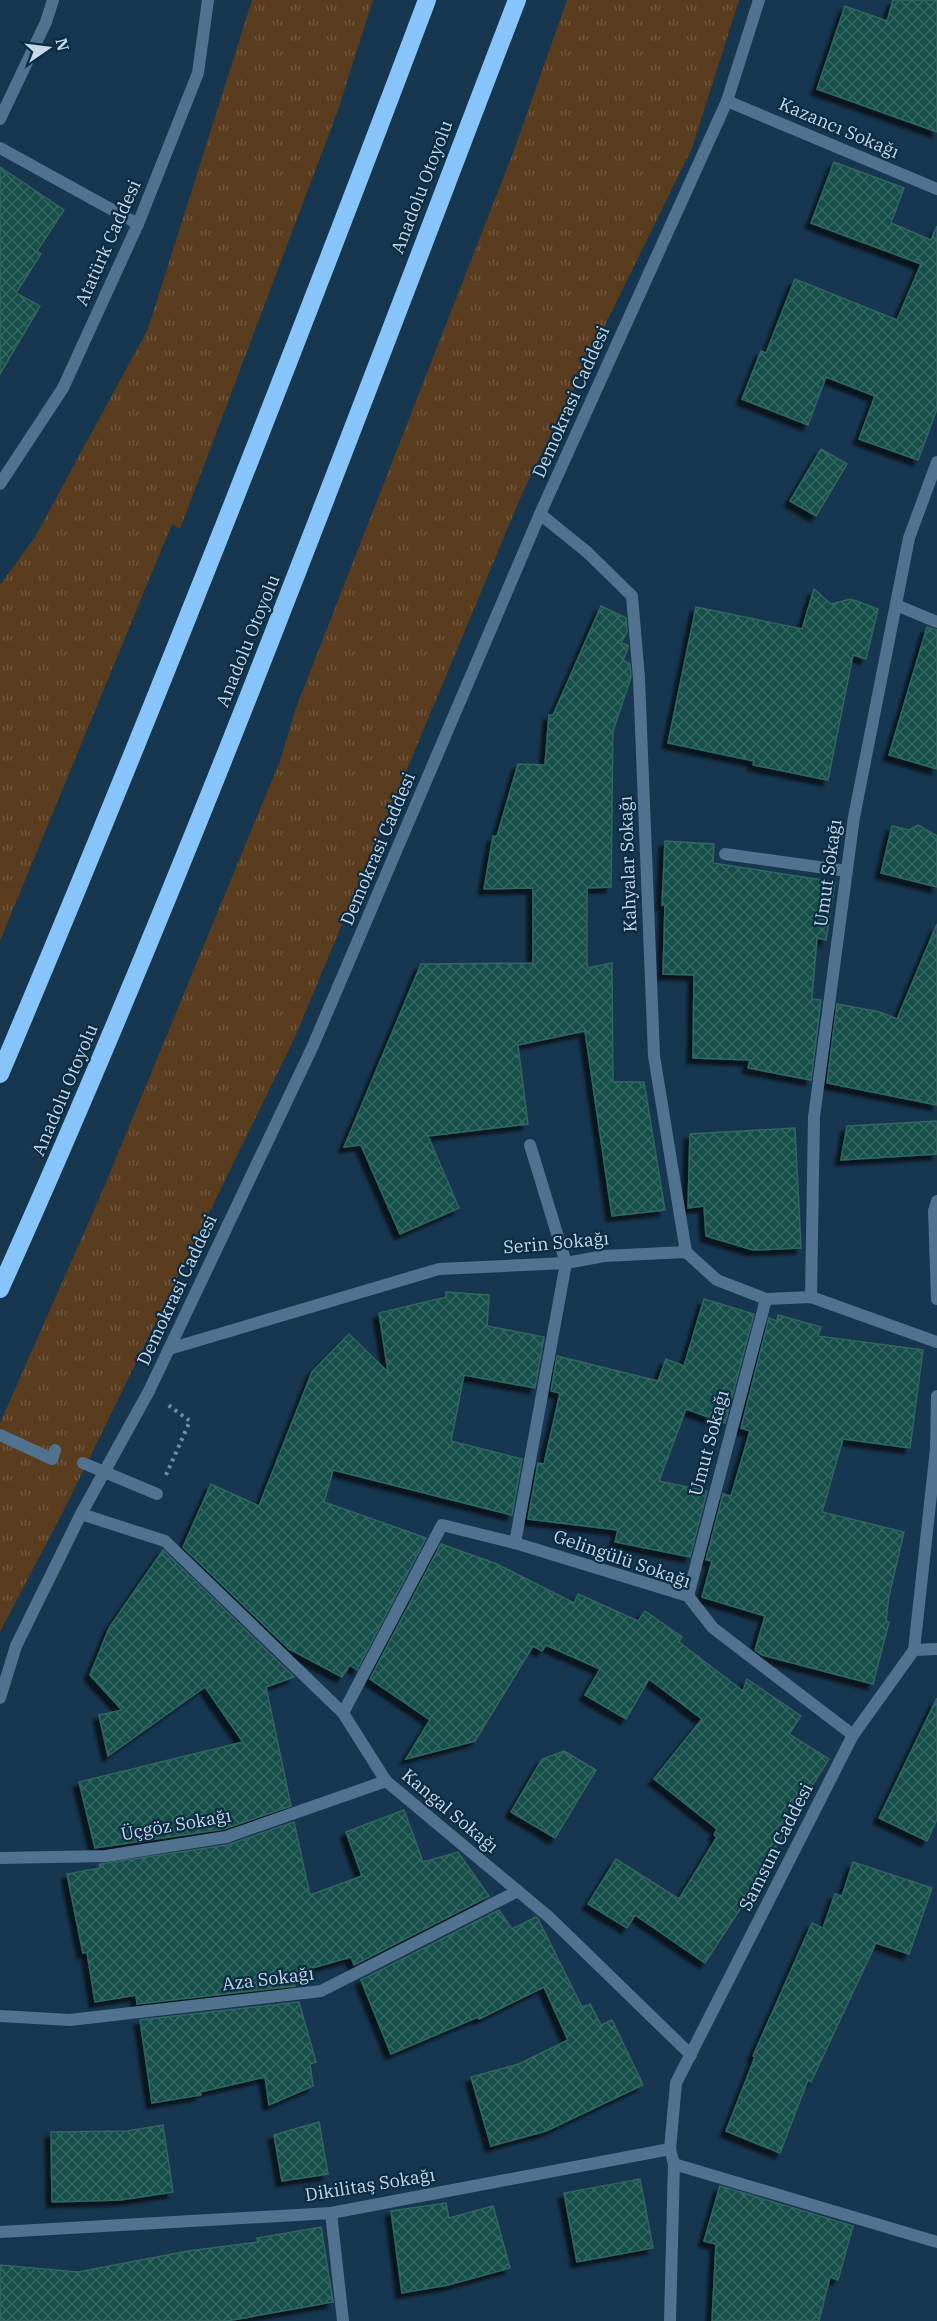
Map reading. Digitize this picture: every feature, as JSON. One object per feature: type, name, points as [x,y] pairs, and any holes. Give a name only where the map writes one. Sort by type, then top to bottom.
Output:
[{"type":"highway","points":[[0,1074],[87,867],[236,499],[427,0]]},
{"type":"highway","name":"Anadolu Otoyolu","points":[[0,1289],[83,1106],[272,638],[517,0]]},
{"type":"street","points":[[0,119],[46,22],[53,0]]},
{"type":"street","name":"Atatürk Caddesi","points":[[0,484],[63,388],[138,224],[198,73],[208,0]]},
{"type":"street","name":"Demokrasi Caddesi","points":[[0,1698],[16,1646],[81,1514],[149,1391],[312,1048],[540,514],[727,101],[759,0]]},
{"type":"street","name":"Kazancı Sokağı","points":[[727,101],[937,189]]},
{"type":"street","points":[[0,148],[138,224]]},
{"type":"street","name":"Umut Sokağı","points":[[810,1297],[814,1117],[854,817],[909,538],[937,462]]},
{"type":"street","name":"Kahyalar Sokağı","points":[[540,514],[587,552],[632,596],[639,678],[654,1056],[686,1252]]},
{"type":"street","points":[[896,605],[937,622]]},
{"type":"street","points":[[725,854],[847,870]]},
{"type":"street","points":[[515,1543],[566,1263],[530,1145]]},
{"type":"street","points":[[937,1201],[934,1211],[937,1299]]},
{"type":"street","points":[[686,1252],[717,1280],[766,1299],[810,1297],[937,1342]]},
{"type":"street","name":"Serin Sokağı","points":[[169,1348],[439,1269],[566,1263],[604,1256],[686,1252]]},
{"type":"street","name":"Umut Sokağı","points":[[688,1596],[766,1299]]},
{"type":"street","name":"Samsun Caddesi","points":[[670,2321],[674,2164],[670,2149],[676,2083],[853,1735],[914,1650],[936,1449],[937,1396]]},
{"type":"street","points":[[0,1435],[52,1459],[55,1450]]},
{"type":"street","points":[[83,1463],[157,1494]]},
{"type":"street","name":"Kangal Sokağı","points":[[81,1514],[165,1541],[343,1713],[386,1781],[549,1917],[691,2055]]},
{"type":"street","name":"Gelingülü Sokağı","points":[[343,1713],[442,1526],[515,1543],[688,1596],[713,1628],[853,1735]]},
{"type":"street","points":[[914,1650],[937,1649]]},
{"type":"street","name":"Üçgöz Sokağı","points":[[0,1858],[106,1856],[226,1837],[386,1781]]},
{"type":"street","name":"Aza Sokağı","points":[[0,2016],[70,2020],[321,1991],[518,1891]]},
{"type":"street","name":"Dikilitaş Sokağı","points":[[0,2232],[331,2213],[670,2149]]},
{"type":"street","points":[[674,2164],[937,2242]]},
{"type":"street","points":[[331,2213],[343,2321]]},
{"type":"path","points":[[157,1494],[190,1421]]},
{"type":"green space","points":[[252,0],[373,0],[338,110],[180,529],[172,524],[0,941],[0,585],[35,537],[148,329]]},
{"type":"green space","points":[[567,0],[739,0],[692,148],[522,494],[295,1037],[66,1506],[0,1632],[0,1423],[102,1192],[280,761],[296,708],[513,153]]},
{"type":"building","points":[[893,0],[937,0],[937,132],[817,89],[845,6],[887,21]]},
{"type":"building","points":[[834,162],[904,188],[891,223],[931,240],[937,226],[937,409],[918,460],[859,439],[875,396],[826,377],[808,425],[742,399],[761,351],[766,353],[795,279],[897,320],[921,264],[811,223]]},
{"type":"building","points":[[0,167],[64,210],[37,251],[41,254],[16,293],[40,306],[0,374]]},
{"type":"building","points":[[821,449],[847,464],[816,516],[790,501]]},
{"type":"building","points":[[814,589],[831,604],[851,599],[878,609],[866,659],[853,655],[828,780],[753,765],[754,761],[668,743],[696,607],[802,629]]},
{"type":"building","points":[[601,606],[626,618],[627,632],[621,643],[628,645],[623,660],[630,664],[631,677],[613,731],[611,887],[587,888],[587,968],[612,963],[613,1082],[644,1082],[665,1210],[612,1216],[585,1031],[518,1045],[528,1124],[428,1136],[459,1208],[400,1234],[361,1145],[344,1147],[421,964],[533,963],[533,888],[484,889],[493,836],[497,836],[518,764],[545,765],[549,715],[553,715]]},
{"type":"building","points":[[927,627],[937,630],[937,769],[889,755]]},
{"type":"building","points":[[918,825],[937,836],[937,887],[881,873],[892,826],[909,830]]},
{"type":"building","points":[[665,841],[714,844],[713,863],[835,882],[826,940],[817,938],[812,999],[821,1000],[811,1080],[748,1068],[750,1060],[693,1058],[694,975],[663,974],[665,905],[662,905]]},
{"type":"building","points":[[937,924],[937,1105],[827,1083],[837,1004],[880,1012],[897,1019]]},
{"type":"building","points":[[937,1121],[937,1154],[841,1160],[847,1126]]},
{"type":"building","points":[[795,1128],[801,1248],[753,1250],[706,1236],[704,1206],[688,1208],[690,1134]]},
{"type":"building","points":[[446,1292],[489,1295],[487,1326],[544,1337],[535,1388],[464,1375],[451,1441],[522,1459],[512,1515],[333,1470],[324,1502],[426,1538],[357,1670],[350,1665],[342,1677],[289,1649],[183,1547],[211,1484],[259,1506],[312,1372],[349,1334],[388,1372],[379,1313],[446,1297]]},
{"type":"building","points":[[704,1299],[754,1314],[725,1423],[686,1409],[659,1481],[707,1491],[690,1557],[615,1542],[618,1530],[528,1519],[538,1463],[544,1464],[560,1393],[551,1391],[557,1356],[658,1381],[666,1359],[684,1366]]},
{"type":"building","points":[[778,1315],[821,1327],[818,1336],[923,1350],[910,1448],[843,1439],[822,1512],[904,1532],[889,1596],[886,1621],[889,1622],[873,1684],[762,1655],[755,1650],[765,1616],[702,1597],[712,1561],[706,1560],[723,1494],[731,1496],[750,1431],[741,1428],[769,1318],[777,1321]]},
{"type":"building","points":[[441,1544],[497,1564],[574,1603],[578,1594],[638,1621],[645,1611],[682,1637],[679,1642],[743,1691],[747,1679],[801,1716],[789,1734],[829,1759],[796,1811],[798,1813],[759,1872],[763,1874],[705,1963],[635,1915],[627,1928],[588,1904],[616,1859],[679,1899],[717,1837],[714,1835],[717,1829],[654,1779],[702,1719],[649,1679],[626,1719],[585,1695],[600,1669],[546,1645],[542,1651],[533,1646],[475,1741],[406,1759],[430,1720],[370,1679]]},
{"type":"building","points":[[163,1550],[294,1677],[266,1687],[291,1806],[224,1829],[95,1848],[79,1782],[243,1742],[205,1687],[108,1756],[99,1715],[122,1710],[90,1675],[109,1628]]},
{"type":"building","points":[[937,1698],[937,1819],[927,1841],[879,1818]]},
{"type":"building","points":[[564,1751],[596,1770],[555,1838],[511,1812],[542,1759]]},
{"type":"building","points":[[404,1810],[423,1862],[458,1852],[489,1896],[354,1965],[351,1957],[291,1974],[295,1986],[137,2004],[136,1995],[95,2002],[87,1952],[83,1953],[67,1874],[100,1868],[99,1864],[227,1845],[294,1822],[310,1895],[362,1876],[346,1832]]},
{"type":"building","points":[[853,1862],[932,1888],[909,1954],[876,1943],[811,2082],[808,2080],[780,2153],[726,2131],[755,2057],[753,2056],[812,1923],[823,1928],[835,1894],[842,1896]]},
{"type":"building","points":[[499,1910],[512,1929],[536,1917],[538,1919],[582,2007],[590,2004],[601,2025],[612,2020],[643,2085],[546,2131],[491,2146],[471,2077],[519,2064],[568,2040],[544,1987],[479,2019],[478,2017],[391,2054],[361,1980]]},
{"type":"building","points":[[299,2002],[316,2062],[310,2064],[313,2086],[269,2105],[265,2077],[200,2092],[201,2095],[152,2103],[140,2020]]},
{"type":"building","points":[[319,2122],[328,2174],[282,2181],[274,2135]]},
{"type":"building","points":[[163,2125],[173,2192],[120,2200],[52,2202],[51,2132],[127,2131]]},
{"type":"building","points":[[640,2179],[653,2248],[577,2262],[564,2193]]},
{"type":"building","points":[[720,2186],[853,2226],[838,2280],[830,2277],[819,2321],[712,2321],[716,2244],[704,2241]]},
{"type":"building","points":[[446,2203],[449,2218],[493,2206],[510,2268],[448,2285],[402,2293],[391,2211]]},
{"type":"building","points":[[321,2227],[333,2302],[227,2321],[0,2321],[0,2265],[78,2272],[188,2251],[258,2242],[257,2238]]}]
